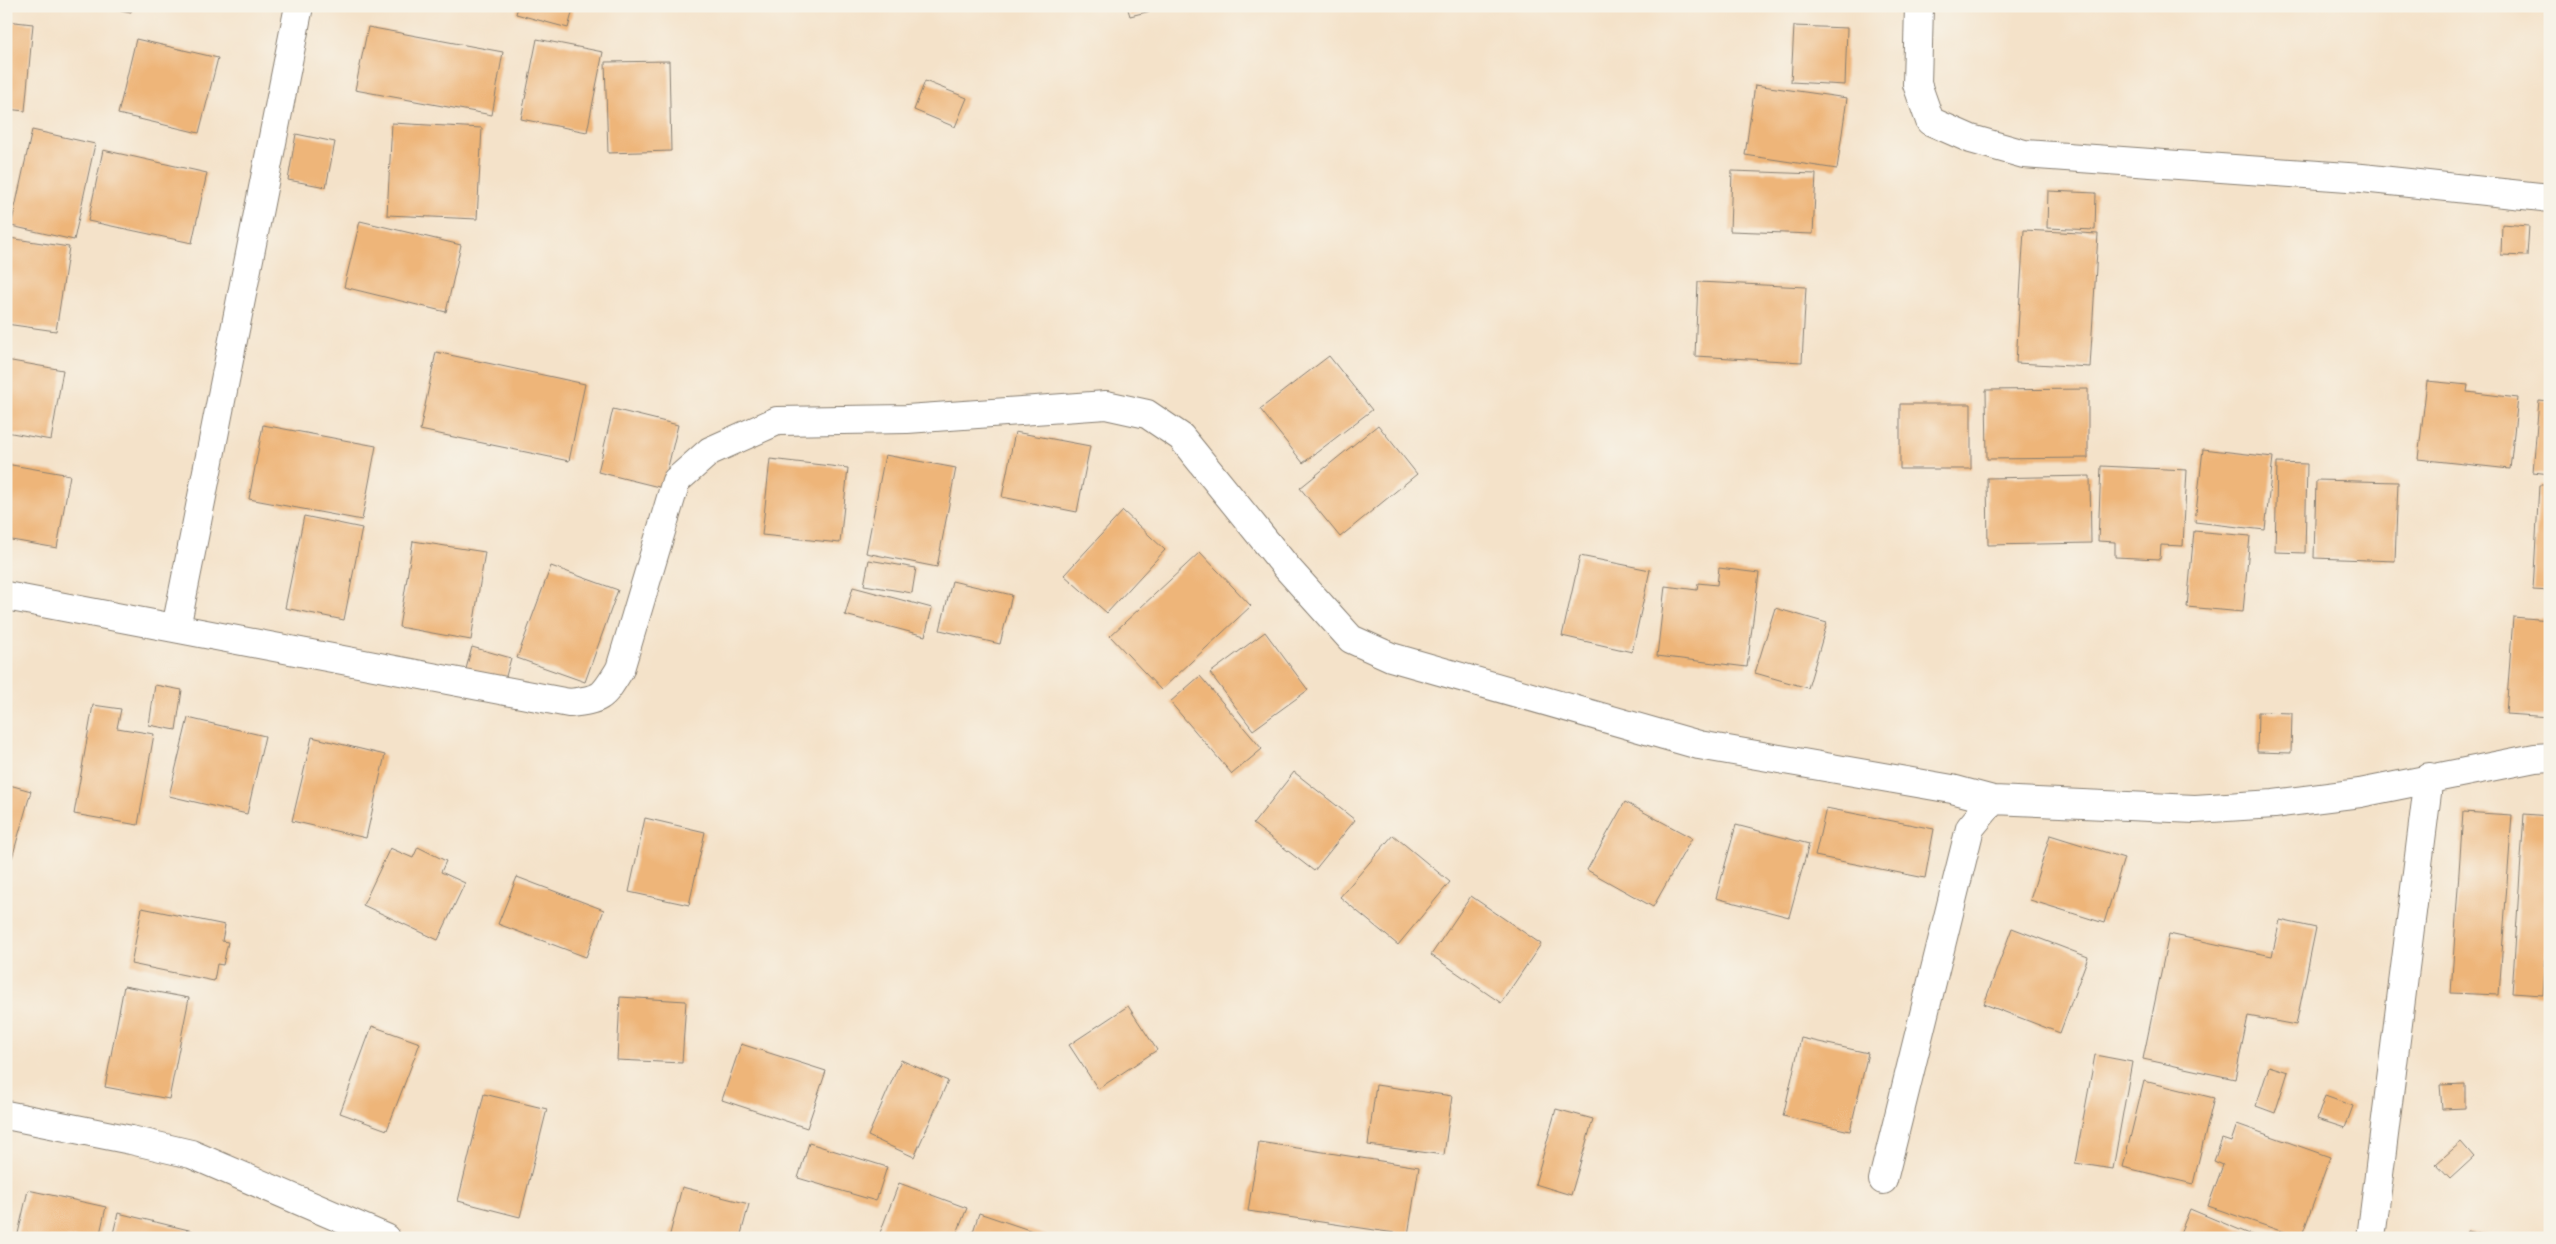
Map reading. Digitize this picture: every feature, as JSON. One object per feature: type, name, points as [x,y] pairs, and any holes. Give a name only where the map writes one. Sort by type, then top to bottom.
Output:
[{"type":"street","points":[[176,628],[299,6]]},
{"type":"street","points":[[1919,6],[1917,84],[1930,121],[1970,139],[2024,154],[2362,178],[2550,198]]},
{"type":"street","points":[[6,596],[569,703],[594,700],[604,695],[620,669],[676,481],[710,451],[777,421],[907,419],[1106,406],[1147,414],[1181,437],[1288,569],[1351,639],[1391,657],[1699,745],[1952,789],[1994,800],[2195,809],[2283,803],[2360,793],[2429,778],[2535,758],[2550,757]]},
{"type":"street","points":[[2371,1238],[2429,778]]},
{"type":"street","points":[[1883,1180],[1970,828],[1994,800]]},
{"type":"street","points":[[6,1115],[191,1154],[386,1238]]},
{"type":"building","points":[[99,6],[132,6],[131,12]]},
{"type":"building","points":[[518,6],[574,6],[568,28],[516,14]]},
{"type":"building","points":[[1127,6],[1167,6],[1167,7],[1130,16]]},
{"type":"building","points":[[6,21],[33,24],[25,111],[6,109]]},
{"type":"building","points":[[1794,26],[1847,28],[1845,85],[1791,82]]},
{"type":"building","points":[[368,27],[503,52],[492,115],[355,90]]},
{"type":"building","points":[[136,39],[218,58],[199,133],[118,114]]},
{"type":"building","points":[[537,39],[603,52],[587,132],[521,119]]},
{"type":"building","points":[[669,61],[671,151],[608,153],[605,62]]},
{"type":"building","points":[[925,81],[967,98],[955,127],[914,110]]},
{"type":"building","points":[[1755,85],[1847,98],[1837,169],[1745,155]]},
{"type":"building","points":[[392,123],[482,128],[477,219],[387,215]]},
{"type":"building","points":[[32,130],[95,144],[74,240],[11,226]]},
{"type":"building","points":[[296,134],[335,142],[326,187],[288,180]]},
{"type":"building","points":[[103,150],[207,173],[192,243],[88,221]]},
{"type":"building","points":[[1732,171],[1816,174],[1813,234],[1730,231]]},
{"type":"building","points":[[2048,191],[2096,193],[2095,230],[2047,228]]},
{"type":"building","points":[[360,221],[461,245],[446,312],[344,287]]},
{"type":"building","points":[[2502,224],[2529,226],[2527,256],[2501,255]]},
{"type":"building","points":[[2024,230],[2098,234],[2090,367],[2016,363]]},
{"type":"building","points":[[9,238],[69,247],[56,331],[6,324],[6,258]]},
{"type":"building","points":[[1698,282],[1806,287],[1802,362],[1695,356]]},
{"type":"building","points":[[436,352],[585,384],[569,461],[420,430]]},
{"type":"building","points":[[1329,356],[1372,410],[1303,463],[1260,409]]},
{"type":"building","points":[[6,360],[63,370],[51,440],[6,432]]},
{"type":"building","points":[[2427,381],[2468,385],[2467,392],[2518,398],[2510,469],[2418,459]]},
{"type":"building","points":[[2088,389],[2088,458],[1987,459],[1986,390]]},
{"type":"building","points":[[2539,400],[2550,401],[2550,474],[2533,472]]},
{"type":"building","points":[[1900,404],[1971,404],[1971,469],[1900,469]]},
{"type":"building","points":[[613,409],[678,425],[663,488],[598,472]]},
{"type":"building","points":[[263,425],[376,446],[362,520],[249,499]]},
{"type":"building","points":[[1378,425],[1417,474],[1340,537],[1300,488]]},
{"type":"building","points":[[1015,432],[1090,446],[1077,512],[1002,497]]},
{"type":"building","points":[[2203,449],[2273,457],[2265,530],[2195,522]]},
{"type":"building","points":[[885,455],[956,468],[937,567],[866,553]]},
{"type":"building","points":[[770,459],[848,468],[840,543],[762,535]]},
{"type":"building","points":[[2277,463],[2307,464],[2305,553],[2275,552]]},
{"type":"building","points":[[6,464],[70,475],[57,548],[6,539]]},
{"type":"building","points":[[2101,466],[2187,470],[2183,546],[2161,545],[2160,559],[2115,557],[2115,542],[2098,541]]},
{"type":"building","points":[[2090,476],[2091,543],[1988,545],[1987,478]]},
{"type":"building","points":[[2316,480],[2398,482],[2395,561],[2314,558]]},
{"type":"building","points":[[2539,485],[2550,485],[2550,591],[2533,590]]},
{"type":"building","points":[[1123,511],[1165,550],[1107,613],[1064,575]]},
{"type":"building","points":[[304,516],[362,528],[344,620],[285,608]]},
{"type":"building","points":[[2194,531],[2250,536],[2243,612],[2187,607]]},
{"type":"building","points":[[413,541],[485,552],[471,640],[399,627]]},
{"type":"building","points":[[1200,552],[1251,606],[1161,690],[1110,636]]},
{"type":"building","points":[[1580,556],[1650,570],[1632,652],[1562,636]]},
{"type":"building","points":[[869,560],[916,568],[912,593],[864,585]]},
{"type":"building","points":[[551,566],[618,590],[585,682],[517,658]]},
{"type":"building","points":[[1719,568],[1759,573],[1747,667],[1657,656],[1665,586],[1697,590],[1698,583],[1717,585]]},
{"type":"building","points":[[952,581],[1012,595],[1000,644],[940,630]]},
{"type":"building","points":[[853,587],[932,608],[925,636],[845,615]]},
{"type":"building","points":[[1775,608],[1827,623],[1808,688],[1755,673]]},
{"type":"building","points":[[2513,617],[2550,620],[2550,717],[2506,714]]},
{"type":"building","points":[[1265,632],[1308,690],[1253,730],[1210,673]]},
{"type":"building","points":[[472,647],[511,658],[503,687],[464,676]]},
{"type":"building","points":[[1200,676],[1262,749],[1232,774],[1170,702]]},
{"type":"building","points":[[155,685],[182,690],[176,730],[149,725]]},
{"type":"building","points":[[93,705],[121,709],[117,728],[154,734],[138,825],[74,814]]},
{"type":"building","points":[[2258,712],[2292,713],[2291,753],[2257,752]]},
{"type":"building","points":[[188,718],[265,736],[247,814],[169,796]]},
{"type":"building","points":[[312,737],[385,755],[366,838],[292,821]]},
{"type":"building","points":[[1294,772],[1355,820],[1314,871],[1253,824]]},
{"type":"building","points":[[6,784],[31,791],[12,858],[6,857]]},
{"type":"building","points":[[1625,802],[1692,838],[1653,907],[1587,870]]},
{"type":"building","points":[[1826,808],[1934,829],[1925,878],[1815,856]]},
{"type":"building","points":[[2463,812],[2512,815],[2499,995],[2451,993]]},
{"type":"building","points":[[2524,814],[2550,816],[2550,940],[2547,940],[2543,995],[2512,993]]},
{"type":"building","points":[[645,818],[705,832],[689,905],[629,892]]},
{"type":"building","points":[[1736,825],[1809,844],[1789,917],[1716,898]]},
{"type":"building","points":[[1393,835],[1450,882],[1398,945],[1340,897]]},
{"type":"building","points":[[2050,835],[2124,858],[2104,923],[2030,900]]},
{"type":"building","points":[[418,847],[446,861],[441,872],[465,883],[438,940],[363,905],[390,848],[413,858]]},
{"type":"building","points":[[517,877],[604,910],[586,957],[498,924]]},
{"type":"building","points":[[1471,896],[1541,944],[1501,1003],[1431,955]]},
{"type":"building","points":[[142,908],[225,925],[222,941],[228,942],[223,965],[217,964],[214,981],[131,964]]},
{"type":"building","points":[[2280,920],[2316,928],[2296,1025],[2248,1016],[2235,1079],[2143,1059],[2169,934],[2272,956]]},
{"type":"building","points":[[2012,928],[2088,957],[2060,1033],[1984,1004]]},
{"type":"building","points":[[124,986],[189,998],[169,1099],[105,1087]]},
{"type":"building","points":[[620,997],[686,1001],[682,1063],[617,1060]]},
{"type":"building","points":[[1128,1006],[1157,1050],[1098,1089],[1069,1045]]},
{"type":"building","points":[[372,1026],[420,1043],[387,1130],[340,1113]]},
{"type":"building","points":[[1801,1038],[1868,1053],[1850,1131],[1783,1116]]},
{"type":"building","points":[[741,1044],[826,1071],[807,1128],[722,1100]]},
{"type":"building","points":[[2095,1055],[2132,1062],[2113,1169],[2075,1163]]},
{"type":"building","points":[[901,1060],[948,1081],[914,1157],[868,1136]]},
{"type":"building","points":[[2269,1066],[2288,1072],[2275,1113],[2256,1106]]},
{"type":"building","points":[[2144,1081],[2214,1098],[2193,1184],[2123,1167]]},
{"type":"building","points":[[2465,1084],[2465,1108],[2442,1109],[2440,1085]]},
{"type":"building","points":[[1376,1085],[1452,1096],[1444,1155],[1368,1145]]},
{"type":"building","points":[[484,1094],[547,1109],[520,1217],[458,1201]]},
{"type":"building","points":[[2325,1096],[2353,1106],[2345,1128],[2317,1119]]},
{"type":"building","points":[[1556,1109],[1593,1119],[1571,1195],[1535,1184]]},
{"type":"building","points":[[2237,1124],[2330,1157],[2301,1238],[2208,1206],[2223,1165],[2214,1161],[2222,1139],[2231,1142]]},
{"type":"building","points":[[1259,1142],[1419,1167],[1408,1235],[1248,1211]]},
{"type":"building","points":[[2461,1142],[2474,1157],[2450,1179],[2436,1164]]},
{"type":"building","points":[[809,1143],[887,1167],[876,1201],[798,1178]]},
{"type":"building","points":[[899,1183],[967,1208],[955,1238],[878,1238]]},
{"type":"building","points":[[682,1187],[749,1204],[740,1238],[669,1238]]},
{"type":"building","points":[[28,1190],[106,1207],[99,1238],[17,1238]]},
{"type":"building","points":[[2190,1209],[2259,1238],[2178,1238]]},
{"type":"building","points":[[118,1213],[193,1231],[191,1238],[112,1238]]},
{"type":"building","points":[[979,1213],[1050,1237],[1050,1238],[971,1238]]},
{"type":"building","points":[[2467,1231],[2491,1237],[2491,1238],[2465,1238]]}]
